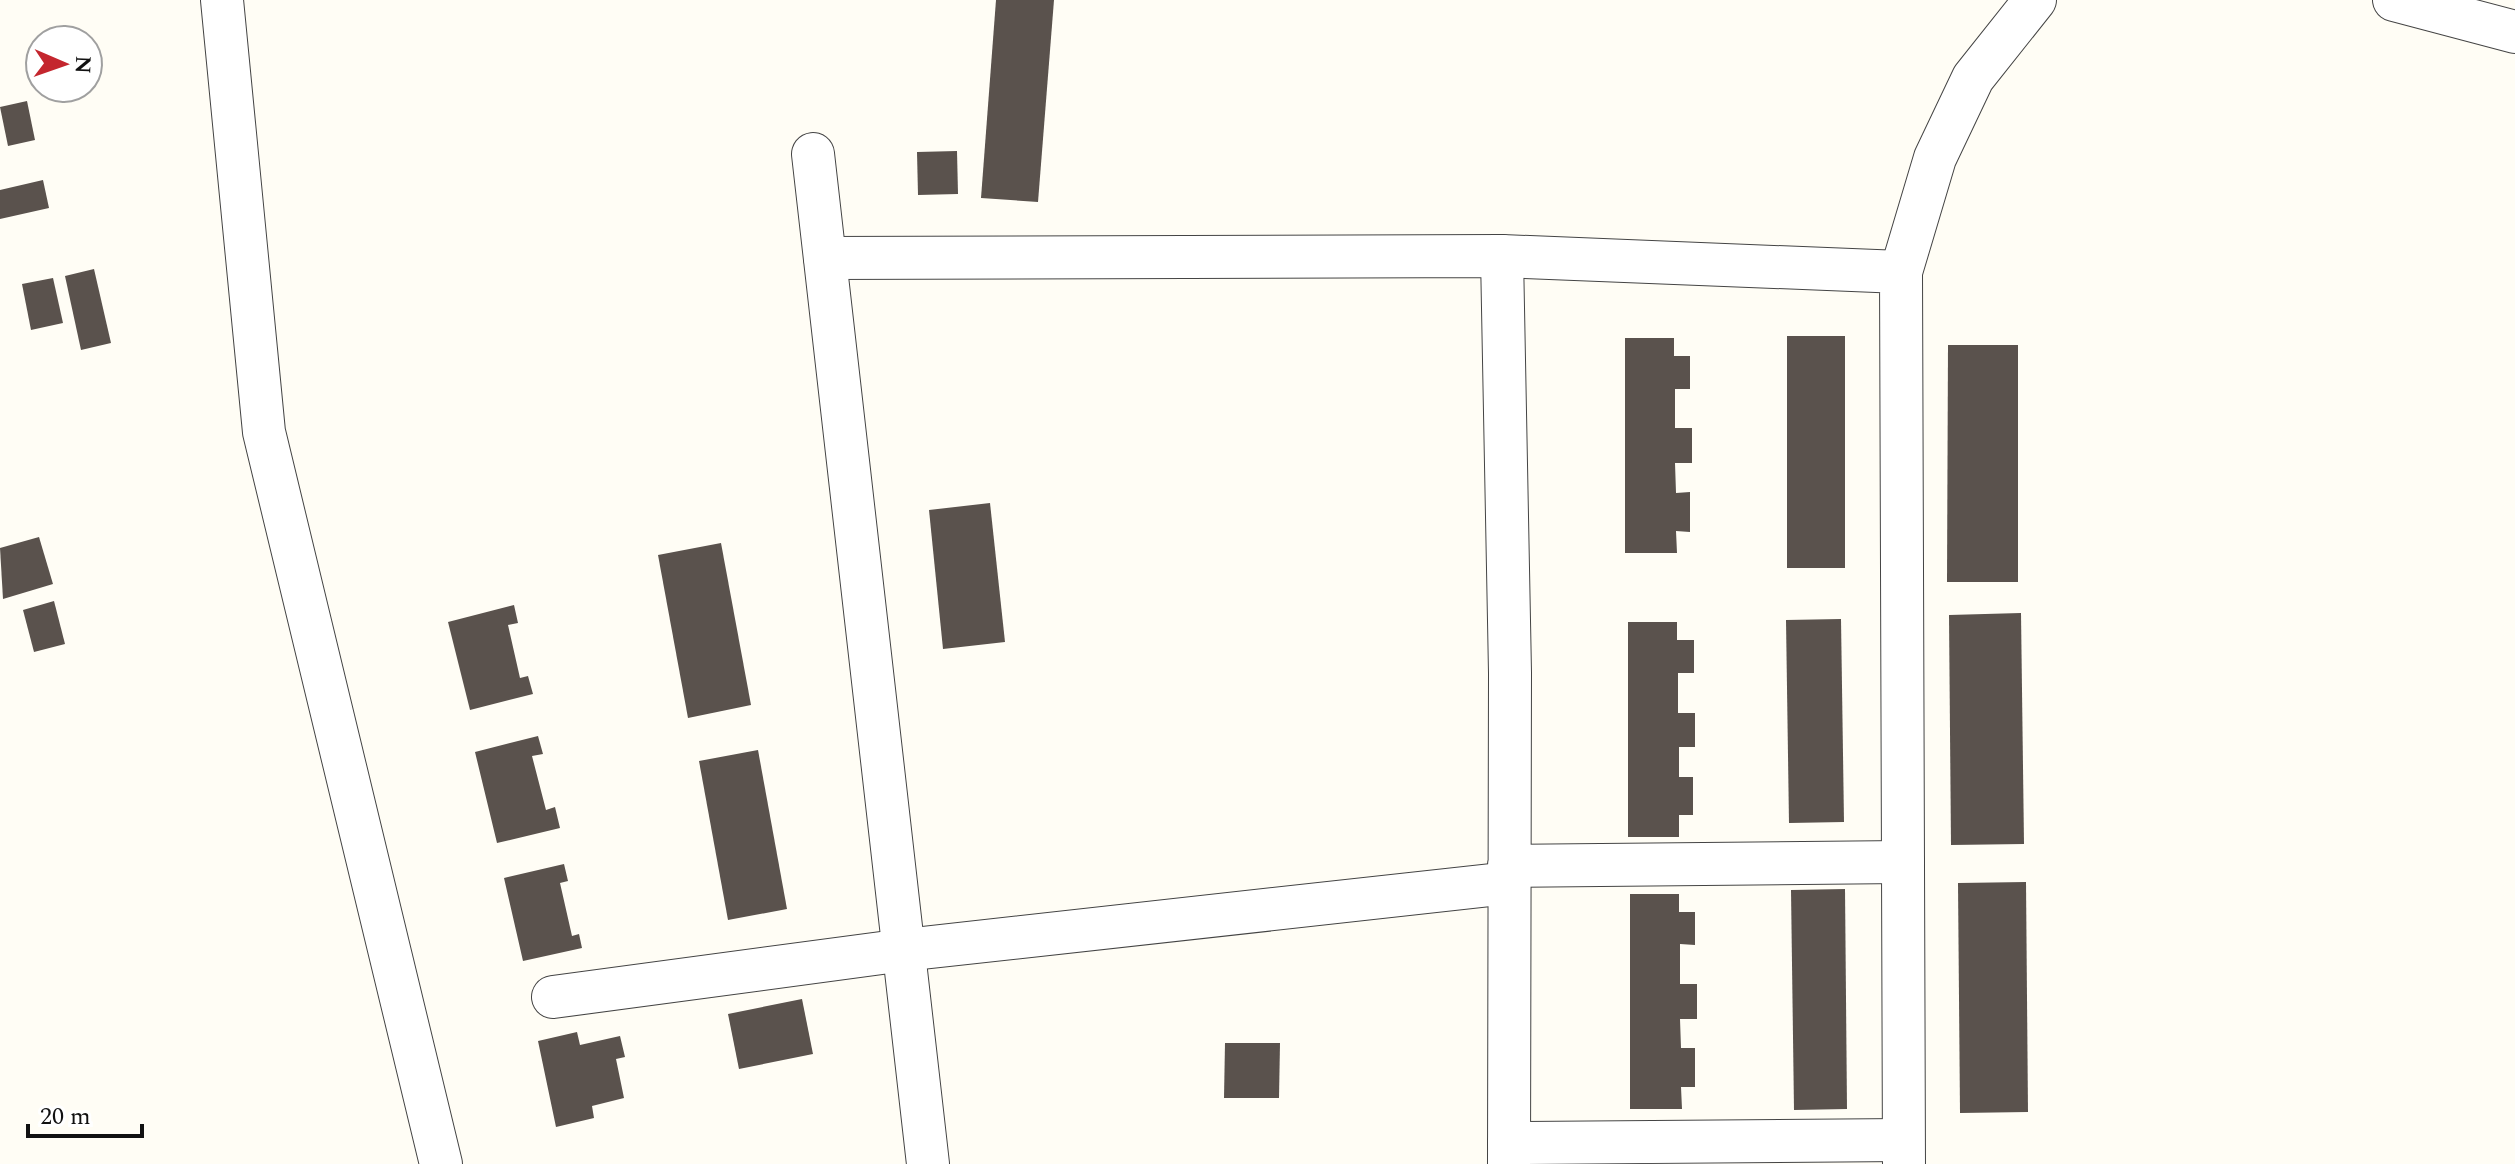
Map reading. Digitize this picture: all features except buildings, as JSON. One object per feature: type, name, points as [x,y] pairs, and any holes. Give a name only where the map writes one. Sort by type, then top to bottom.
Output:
[{"type":"street","points":[[222,0],[264,432],[441,1164]]},
{"type":"street","points":[[1502,256],[1509,1154],[1904,1152],[1901,272],[1935,158],[1973,78],[2035,0]]},
{"type":"street","points":[[2394,0],[2515,32]]},
{"type":"street","points":[[813,154],[928,1164]]},
{"type":"street","points":[[825,258],[1502,256],[1901,272]]},
{"type":"street","points":[[553,997],[1509,874],[1903,862]]}]
